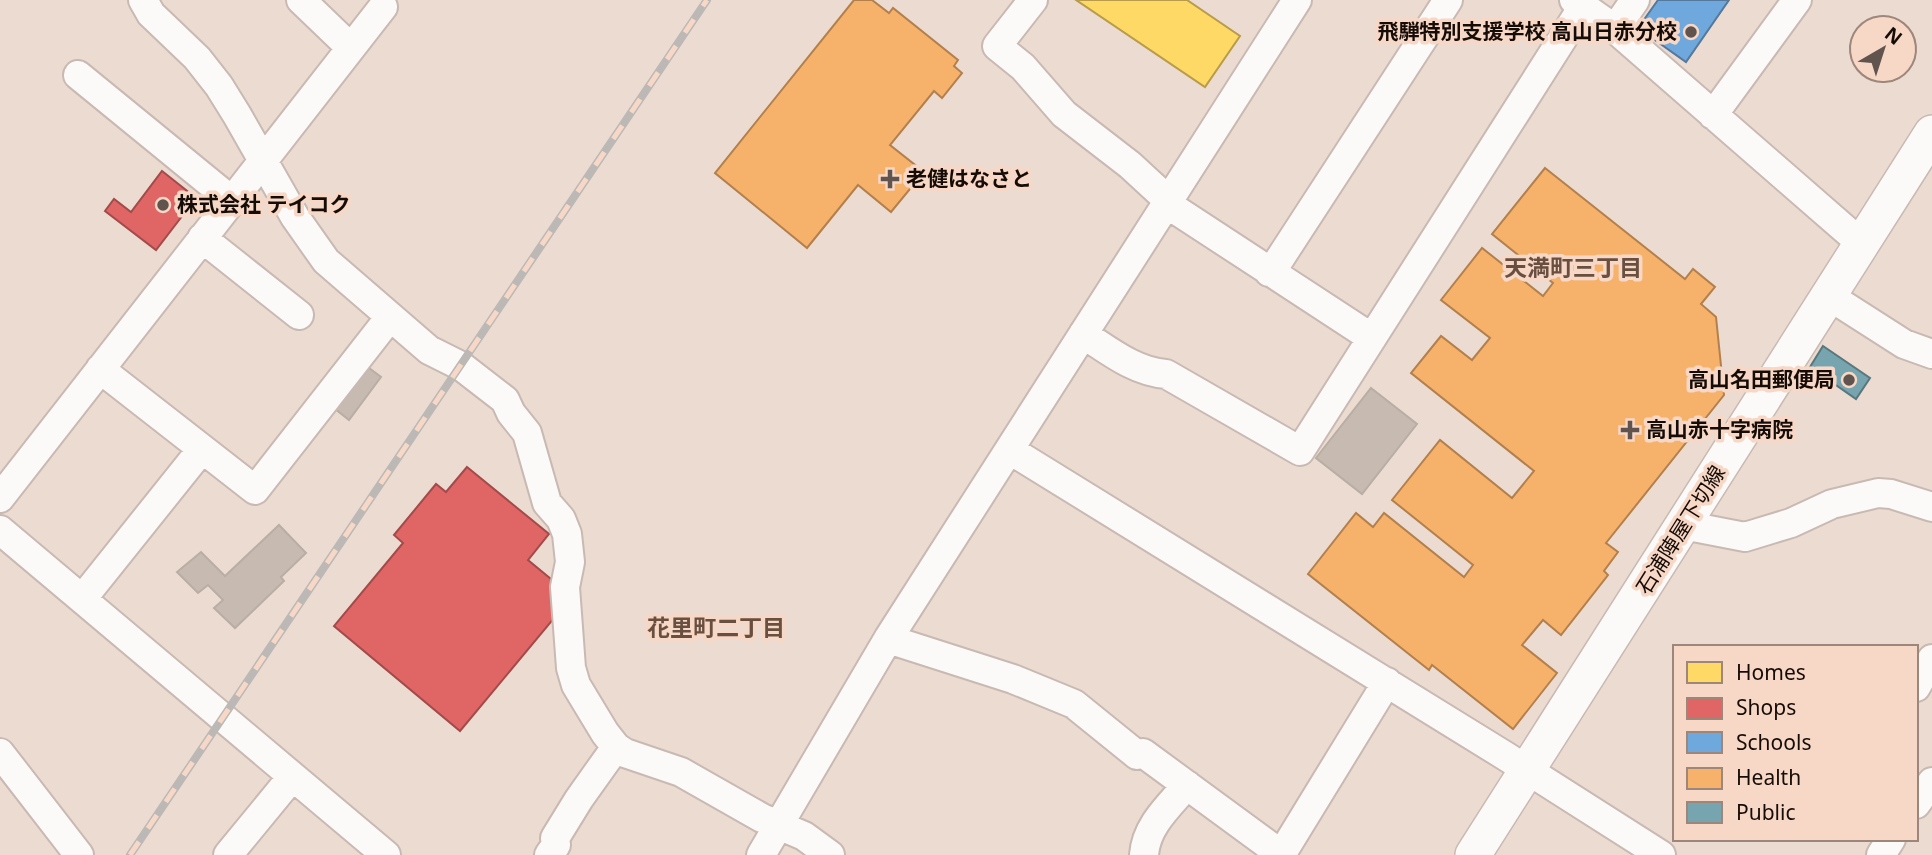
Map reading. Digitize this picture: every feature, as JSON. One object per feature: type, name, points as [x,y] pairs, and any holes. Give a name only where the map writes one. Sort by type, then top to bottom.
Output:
[{"type":"main road","name":"石浦陣屋下切線","points":[[1473,855],[1932,132]]},
{"type":"street","points":[[143,0],[151,14],[197,58],[219,86],[295,217],[326,261],[429,350],[461,366],[505,400],[511,413],[527,433],[547,503],[561,519],[567,534],[570,562],[565,587],[571,668],[588,708],[617,747],[625,753],[681,772],[762,818],[804,836],[830,855]]},
{"type":"street","points":[[301,0],[351,48]]},
{"type":"street","points":[[1033,0],[997,46],[1023,67],[1063,114],[1130,165],[1168,202],[1269,272],[1372,338]]},
{"type":"street","points":[[761,855],[888,639],[1297,0]]},
{"type":"street","points":[[1269,272],[1448,0]]},
{"type":"street","points":[[1615,29],[1635,0]]},
{"type":"street","points":[[1713,116],[1797,0]]},
{"type":"street","points":[[1083,334],[1126,362],[1153,373],[1166,374],[1300,451],[1580,3],[1615,29],[1862,244]]},
{"type":"street","points":[[0,498],[383,7]]},
{"type":"street","points":[[78,75],[231,200]]},
{"type":"street","points":[[202,238],[299,315]]},
{"type":"street","points":[[1829,296],[1904,344],[1932,354]]},
{"type":"street","points":[[100,369],[255,491],[390,317]]},
{"type":"street","points":[[82,599],[202,449]]},
{"type":"street","points":[[1010,450],[1387,682],[1661,855]]},
{"type":"street","points":[[1684,525],[1745,537],[1791,523],[1832,504],[1878,493],[1891,494],[1932,507]]},
{"type":"street","points":[[0,530],[386,855]]},
{"type":"street","points":[[888,639],[982,668],[1074,704],[1137,755],[1143,753],[1281,855],[1387,682]]},
{"type":"street","points":[[1918,684],[1932,659]]},
{"type":"street","points":[[552,850],[555,838],[573,809],[617,747]]},
{"type":"street","points":[[5,772],[79,855]]},
{"type":"street","points":[[228,855],[292,777]]},
{"type":"street","points":[[1918,801],[1932,782]]},
{"type":"street","points":[[1144,855],[1144,845],[1158,817],[1187,785]]},
{"type":"building: Homes","points":[[1076,0],[1187,0],[1240,36],[1205,87]]},
{"type":"building: Shops","name":"株式会社 テイコク","points":[[162,171],[196,198],[156,250],[105,211],[114,199],[131,212]]},
{"type":"building: Shops","points":[[467,467],[549,534],[528,560],[551,579],[555,617],[460,731],[334,626],[403,543],[394,535],[436,484],[446,492]]},
{"type":"building: Schools","points":[[1658,0],[1729,0],[1686,62],[1638,28]]},
{"type":"building: Health","points":[[854,0],[872,0],[889,13],[893,8],[958,60],[954,66],[962,73],[942,98],[934,91],[890,145],[924,172],[891,212],[858,185],[807,248],[715,173]]},
{"type":"building: Health","name":"高山赤十字病院","points":[[1545,168],[1685,279],[1693,269],[1715,287],[1701,304],[1716,317],[1724,395],[1606,543],[1618,552],[1604,571],[1608,575],[1561,635],[1543,620],[1522,645],[1557,673],[1513,729],[1432,665],[1429,670],[1308,574],[1356,513],[1373,527],[1384,513],[1464,577],[1473,565],[1392,500],[1440,440],[1512,498],[1534,471],[1411,373],[1441,336],[1472,360],[1490,338],[1441,300],[1482,248],[1543,296],[1553,283],[1492,234]]},
{"type":"building: Public","points":[[1823,346],[1870,378],[1856,399],[1810,367]]},
{"type":"building: Other","points":[[365,365],[381,377],[349,420],[334,408]]},
{"type":"building: Other","points":[[1371,388],[1417,424],[1362,494],[1316,458]]},
{"type":"building: Other","points":[[279,525],[306,553],[281,577],[284,581],[235,628],[214,608],[223,600],[208,585],[198,593],[177,572],[201,552],[225,576]]},
{"type":"railway","points":[[130,855],[707,0]]},
{"type":"place","name":"飛騨特別支援学校 高山日赤分校","points":[[1691,32]]},
{"type":"place","name":"老健はなさと","points":[[890,179]]},
{"type":"place","name":"株式会社 テイコク","points":[[163,205]]},
{"type":"place","name":"高山名田郵便局","points":[[1849,380]]},
{"type":"place","name":"高山赤十字病院","points":[[1630,430]]},
{"type":"district","name":"天満町三丁目","points":[[1573,268]]},
{"type":"district","name":"花里町二丁目","points":[[716,628]]}]
